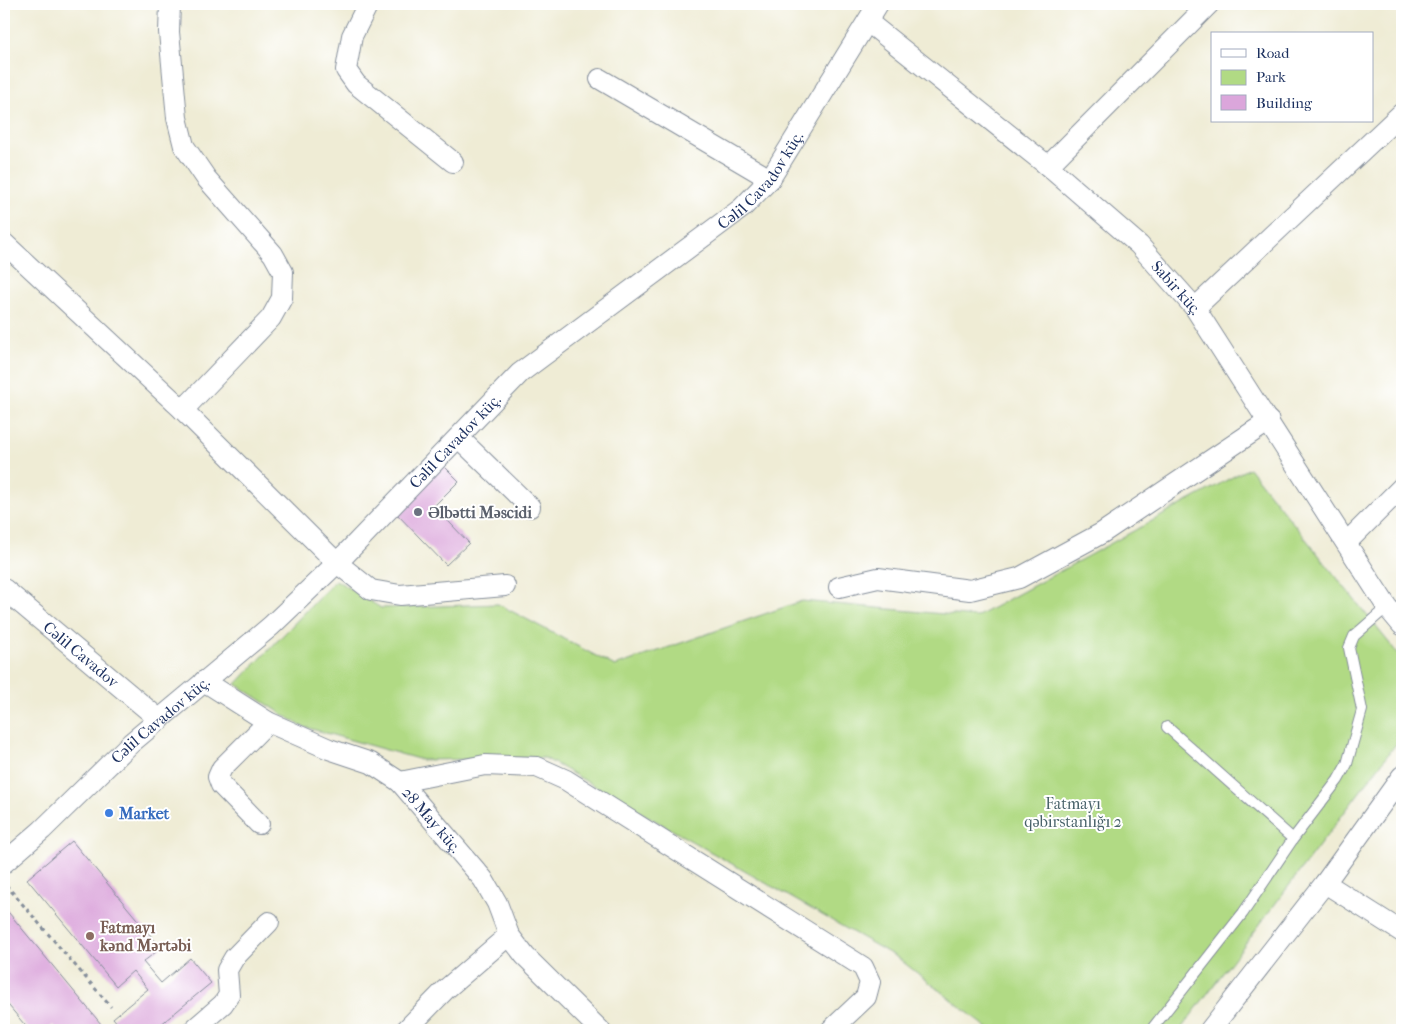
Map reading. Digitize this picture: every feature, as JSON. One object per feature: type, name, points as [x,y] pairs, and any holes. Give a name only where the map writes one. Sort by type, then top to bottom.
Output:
[{"type":"street","points":[[170,4],[168,32],[177,118],[184,146],[206,178],[273,254],[283,272],[282,298],[271,318],[183,410]]},
{"type":"street","points":[[368,4],[352,36],[346,70],[356,84],[453,162]]},
{"type":"street","name":"Cəlil Cavadov küç.","points":[[4,863],[42,830],[131,743],[271,626],[336,563],[520,373],[742,208],[770,179],[878,4]]},
{"type":"street","points":[[1048,166],[1209,4]]},
{"type":"street","name":"Sabir küç.","points":[[868,22],[1048,166],[1139,245],[1195,308],[1270,421],[1387,607],[1402,625]]},
{"type":"street","points":[[600,79],[770,179]]},
{"type":"street","points":[[1195,308],[1402,113]]},
{"type":"street","points":[[4,243],[183,410],[336,563],[371,590],[400,594],[505,586]]},
{"type":"street","points":[[838,587],[878,578],[970,590],[1019,578],[1102,532],[1270,421]]},
{"type":"street","points":[[459,438],[530,507]]},
{"type":"street","points":[[1347,542],[1402,487]]},
{"type":"street","name":"Cəlil Cavadov","points":[[4,589],[160,720]]},
{"type":"street","name":"28 May küç.","points":[[204,681],[268,722],[329,748],[372,763],[400,782],[483,879],[497,904],[509,935],[525,956],[600,1030]]},
{"type":"street","points":[[259,824],[221,785],[218,776],[222,768],[268,722]]},
{"type":"street","points":[[400,782],[485,765],[537,767],[566,780],[863,967],[870,982],[866,997],[831,1030]]},
{"type":"street","points":[[1210,1030],[1325,883],[1402,776]]},
{"type":"street","points":[[1325,883],[1402,932]]},
{"type":"street","points":[[193,1030],[223,1004],[229,995],[227,970],[234,958],[269,922]]},
{"type":"street","points":[[406,1030],[445,990],[509,935]]},
{"type":"lane","points":[[1151,1030],[1243,913],[1338,780],[1347,764],[1362,710],[1349,648],[1354,636],[1387,607]]},
{"type":"lane","points":[[1167,726],[1294,840]]},
{"type":"path","points":[[4,882],[111,1007]]},
{"type":"green space","name":"Fatmayı qəbirstanlığı 2","points":[[1249,468],[1402,659],[1402,736],[1180,1030],[990,1030],[898,958],[545,758],[422,760],[301,726],[236,684],[336,580],[381,608],[498,604],[615,666],[802,601],[976,617]]},
{"type":"building","points":[[443,465],[459,481],[434,506],[469,543],[446,565],[395,512]]},
{"type":"building","points":[[72,841],[161,948],[143,962],[161,983],[190,958],[211,983],[154,1030],[113,1030],[119,1025],[113,1018],[148,989],[133,971],[116,986],[27,879]]},
{"type":"building","points":[[4,907],[106,1030],[57,1030],[53,1025],[48,1030],[29,1030],[4,1000]]},
{"type":"place","name":"Əlbətti Məscidi","points":[[418,512]]},
{"type":"place","name":"Market","points":[[109,813]]},
{"type":"place","name":"Fatmayı kənd Mərtəbi","points":[[90,936]]}]
